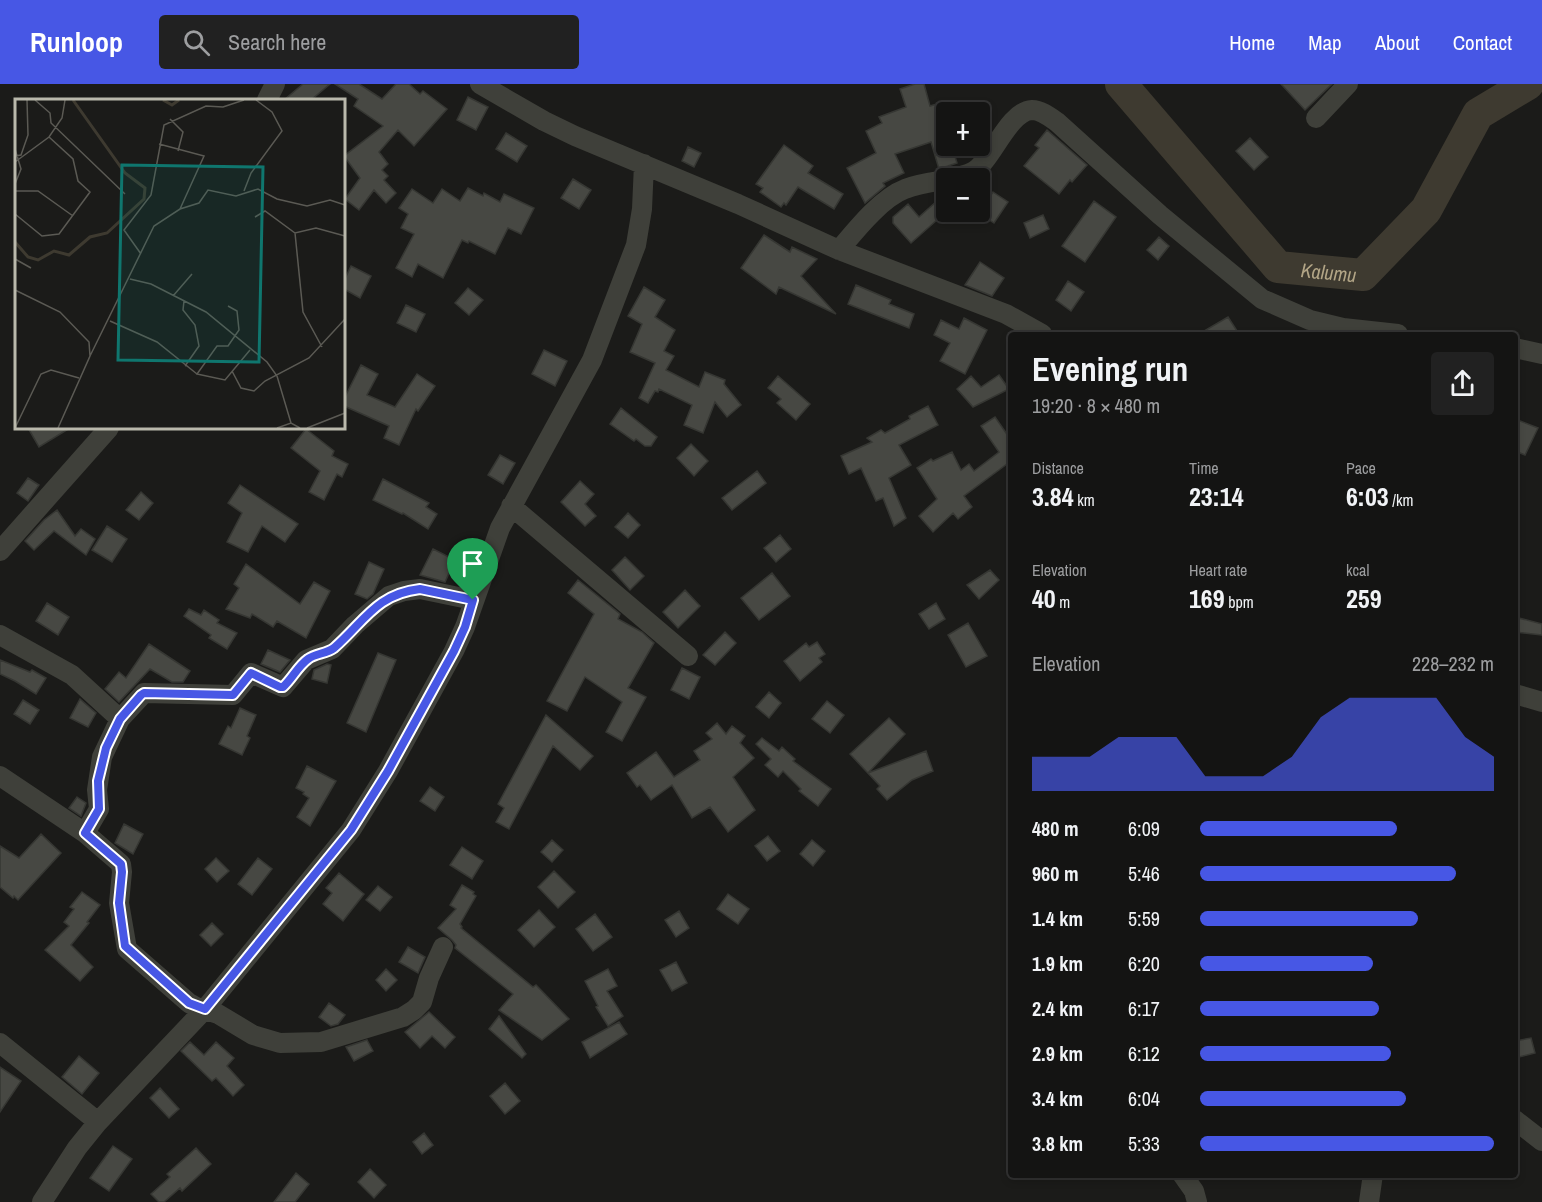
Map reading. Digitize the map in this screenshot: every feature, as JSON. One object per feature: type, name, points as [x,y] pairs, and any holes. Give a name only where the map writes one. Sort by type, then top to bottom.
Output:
[{"type":"street","points":[[268,99],[275,84]]},
{"type":"street","points":[[480,84],[575,136],[839,250],[1006,314],[1038,332]]},
{"type":"street","points":[[1316,118],[1348,84]]},
{"type":"street","points":[[978,168],[1016,116],[1031,110],[1044,113],[1057,122],[1160,215],[1262,298],[1310,320],[1343,328],[1380,332]]},
{"type":"street","points":[[42,1202],[77,1148],[98,1122],[205,1009],[351,830],[388,771],[454,651],[465,627],[500,528],[592,360],[603,334],[636,245],[642,209],[644,164]]},
{"type":"street","points":[[839,250],[860,225],[892,196],[905,188],[936,182]]},
{"type":"street","points":[[1518,349],[1542,354]]},
{"type":"street","points":[[0,551],[108,429]]},
{"type":"street","points":[[511,506],[688,656]]},
{"type":"street","points":[[85,833],[99,809],[97,790],[102,757],[120,719],[144,693],[233,695],[251,673],[283,687],[306,660],[332,649],[355,625],[389,596],[420,589],[473,600]]},
{"type":"street","points":[[0,635],[72,675],[120,719]]},
{"type":"street","points":[[1518,695],[1542,702]]},
{"type":"street","points":[[0,776],[85,833],[121,864],[119,903],[127,949],[189,1003],[228,1019],[266,1041],[288,1044],[321,1042],[403,1017],[422,1002],[429,978],[443,947]]},
{"type":"street","points":[[0,1043],[98,1122]]},
{"type":"street","points":[[1518,1122],[1542,1141]]},
{"type":"street","points":[[1185,1178],[1194,1191],[1197,1202]]},
{"type":"street","points":[[1369,1202],[1372,1178]]},
{"type":"building","points":[[303,84],[330,84],[312,99],[285,99]]},
{"type":"building","points":[[335,84],[359,84],[382,99],[396,84],[409,84],[420,94],[423,91],[447,109],[414,146],[398,130],[379,152],[388,164],[382,170],[388,176],[384,180],[396,193],[386,203],[374,190],[359,210],[345,199],[360,178],[345,155],[383,126],[354,106],[358,99]]},
{"type":"building","points":[[915,84],[924,84],[930,106],[936,104],[936,156],[955,156],[957,163],[939,168],[931,142],[895,154],[904,173],[883,183],[885,186],[865,203],[847,168],[876,153],[866,131],[882,123],[879,117],[906,107],[900,89]]},
{"type":"building","points":[[1281,84],[1332,84],[1305,110]]},
{"type":"building","points":[[468,97],[488,107],[476,130],[457,120]]},
{"type":"building","points":[[1047,130],[1087,165],[1072,182],[1070,180],[1059,194],[1024,166],[1039,148],[1035,145]]},
{"type":"building","points":[[506,133],[527,146],[517,162],[496,149]]},
{"type":"building","points":[[1250,138],[1268,157],[1254,170],[1236,151]]},
{"type":"building","points":[[784,145],[813,166],[808,173],[843,194],[834,209],[798,187],[786,205],[784,203],[781,207],[760,192],[763,188],[756,184]]},
{"type":"building","points":[[688,147],[701,153],[694,167],[682,161]]},
{"type":"building","points":[[573,179],[591,190],[579,209],[561,198]]},
{"type":"building","points":[[468,188],[483,196],[484,193],[500,202],[504,194],[534,208],[521,234],[508,228],[495,254],[469,241],[468,243],[462,240],[443,278],[418,264],[412,277],[396,268],[414,234],[401,228],[408,214],[399,208],[412,189],[433,203],[442,189],[460,201]]},
{"type":"building","points":[[993,192],[1008,202],[994,223],[990,220],[990,196]]},
{"type":"building","points":[[1094,201],[1116,217],[1085,262],[1062,246]]},
{"type":"building","points":[[936,202],[936,221],[911,243],[893,223],[893,217],[908,204],[919,217]]},
{"type":"building","points":[[1043,215],[1049,229],[1030,238],[1024,223]]},
{"type":"building","points":[[764,235],[790,252],[792,247],[817,259],[801,276],[836,314],[779,287],[776,294],[741,268]]},
{"type":"building","points":[[1159,237],[1169,246],[1158,260],[1147,250]]},
{"type":"building","points":[[980,262],[1004,278],[992,296],[965,285]]},
{"type":"building","points":[[351,266],[371,276],[360,298],[345,290],[345,279]]},
{"type":"building","points":[[1068,281],[1084,292],[1071,311],[1056,300]]},
{"type":"building","points":[[856,285],[891,300],[889,304],[914,314],[909,328],[848,304]]},
{"type":"building","points":[[644,287],[665,300],[655,317],[675,330],[664,351],[674,356],[666,370],[699,387],[705,372],[725,380],[724,384],[741,405],[727,417],[715,402],[703,433],[684,425],[692,405],[659,389],[658,392],[655,391],[648,403],[639,398],[655,363],[630,352],[642,324],[628,316]]},
{"type":"building","points":[[468,288],[483,300],[469,315],[455,303]]},
{"type":"building","points":[[406,305],[425,314],[416,332],[397,323]]},
{"type":"building","points":[[1228,317],[1238,332],[1202,332]]},
{"type":"building","points":[[964,318],[987,330],[965,374],[940,361],[950,343],[934,335],[941,320],[959,329]]},
{"type":"building","points":[[544,350],[567,361],[555,386],[532,374]]},
{"type":"building","points":[[361,365],[378,374],[367,395],[395,407],[417,374],[435,386],[418,411],[416,409],[399,445],[384,438],[389,426],[345,406],[345,397]]},
{"type":"building","points":[[999,375],[1008,390],[973,407],[957,389],[971,376],[981,387]]},
{"type":"building","points":[[778,376],[810,404],[796,420],[777,403],[781,399],[768,388]]},
{"type":"building","points":[[928,406],[938,425],[899,445],[911,465],[889,478],[906,518],[894,526],[883,498],[876,501],[861,468],[849,474],[841,456],[872,442],[867,438],[881,430],[885,433]]},
{"type":"building","points":[[621,408],[657,437],[651,446],[645,446],[636,439],[634,441],[610,424]]},
{"type":"building","points":[[995,417],[1008,436],[1008,466],[1007,464],[964,496],[972,507],[958,519],[953,513],[933,532],[919,516],[937,499],[917,468],[931,459],[933,461],[952,452],[961,470],[969,464],[974,471],[999,452],[981,426]]},
{"type":"building","points":[[1518,420],[1538,428],[1525,455],[1518,452]]},
{"type":"building","points":[[29,429],[68,429],[39,447]]},
{"type":"building","points":[[306,429],[334,451],[332,456],[348,464],[342,477],[337,474],[324,500],[309,492],[320,471],[291,448]]},
{"type":"building","points":[[691,444],[708,461],[694,476],[677,458]]},
{"type":"building","points":[[500,455],[515,463],[503,484],[488,475]]},
{"type":"building","points":[[757,471],[766,483],[732,510],[722,498]]},
{"type":"building","points":[[28,478],[39,485],[28,501],[17,493]]},
{"type":"building","points":[[383,479],[429,503],[426,507],[437,514],[428,529],[403,513],[373,500]]},
{"type":"building","points":[[580,481],[594,494],[585,504],[596,516],[585,526],[561,502]]},
{"type":"building","points":[[240,485],[298,524],[285,542],[262,526],[248,552],[227,542],[242,513],[228,503]]},
{"type":"building","points":[[141,492],[153,503],[139,520],[126,510]]},
{"type":"building","points":[[57,510],[75,536],[81,529],[95,539],[86,555],[54,531],[34,550],[25,541],[44,520]]},
{"type":"building","points":[[628,513],[640,525],[628,538],[615,527]]},
{"type":"building","points":[[107,526],[127,539],[112,562],[92,550]]},
{"type":"building","points":[[780,535],[791,549],[776,562],[764,548]]},
{"type":"building","points":[[433,549],[455,560],[445,582],[420,575]]},
{"type":"building","points":[[625,557],[644,576],[630,590],[612,570]]},
{"type":"building","points":[[369,562],[384,569],[373,594],[367,599],[355,594]]},
{"type":"building","points":[[246,564],[300,604],[314,582],[330,591],[306,638],[277,621],[273,627],[252,614],[250,618],[226,609],[239,588],[234,584]]},
{"type":"building","points":[[990,570],[999,580],[979,599],[967,585]]},
{"type":"building","points":[[772,573],[790,596],[759,620],[741,598]]},
{"type":"building","points":[[578,580],[620,614],[618,619],[642,632],[654,643],[628,688],[646,697],[622,741],[606,732],[622,702],[585,677],[567,711],[547,701],[594,614],[568,593]]},
{"type":"building","points":[[685,590],[700,606],[678,628],[663,612]]},
{"type":"building","points":[[47,603],[69,617],[58,635],[36,621]]},
{"type":"building","points":[[936,603],[945,619],[929,629],[919,614]]},
{"type":"building","points":[[189,609],[201,615],[204,610],[219,620],[217,623],[237,633],[227,649],[209,638],[211,635],[184,616]]},
{"type":"building","points":[[1518,618],[1542,624],[1542,635],[1518,632]]},
{"type":"building","points":[[968,623],[987,656],[966,667],[948,635]]},
{"type":"building","points":[[725,632],[736,643],[715,665],[703,655]]},
{"type":"building","points":[[817,642],[825,654],[819,658],[822,662],[800,681],[784,661],[806,643],[809,647]]},
{"type":"building","points":[[149,644],[190,671],[183,682],[172,682],[150,669],[119,702],[105,689],[119,672],[126,678]]},
{"type":"building","points":[[268,650],[290,660],[280,672],[261,664]]},
{"type":"building","points":[[378,653],[396,660],[366,732],[347,723]]},
{"type":"building","points":[[0,660],[30,672],[32,670],[46,678],[36,694],[0,674]]},
{"type":"building","points":[[327,664],[331,665],[327,683],[312,679],[314,670]]},
{"type":"building","points":[[682,668],[700,677],[689,699],[671,690]]},
{"type":"building","points":[[769,692],[781,703],[769,718],[756,707]]},
{"type":"building","points":[[80,699],[96,713],[88,727],[70,718]]},
{"type":"building","points":[[23,700],[39,710],[30,724],[14,714]]},
{"type":"building","points":[[827,701],[844,715],[830,733],[812,719]]},
{"type":"building","points":[[240,708],[256,715],[247,736],[250,738],[242,755],[219,744],[228,726],[231,728]]},
{"type":"building","points":[[546,715],[593,756],[580,770],[553,746],[509,829],[496,822],[504,808],[498,804]]},
{"type":"building","points":[[889,718],[905,734],[868,773],[926,751],[933,771],[912,780],[887,800],[877,789],[880,786],[850,754]]},
{"type":"building","points":[[717,723],[726,734],[732,726],[745,736],[740,743],[754,758],[733,777],[755,810],[728,832],[710,807],[692,818],[672,785],[651,800],[640,785],[637,787],[627,773],[656,752],[674,777],[700,760],[694,751],[712,739],[706,733]]},
{"type":"building","points":[[762,738],[779,751],[782,747],[795,759],[793,761],[831,789],[818,806],[799,791],[801,789],[783,771],[778,777],[765,765],[771,759],[756,744]]},
{"type":"building","points":[[307,766],[336,781],[310,826],[297,817],[309,798],[296,788]]},
{"type":"building","points":[[430,787],[444,797],[435,811],[420,801]]},
{"type":"building","points":[[77,797],[86,803],[81,816],[69,808]]},
{"type":"building","points":[[124,824],[143,834],[133,854],[115,843]]},
{"type":"building","points":[[41,834],[61,853],[18,900],[0,887],[0,846],[19,858]]},
{"type":"building","points":[[768,836],[780,851],[767,861],[755,846]]},
{"type":"building","points":[[552,840],[563,850],[552,862],[541,852]]},
{"type":"building","points":[[812,840],[825,851],[813,866],[800,854]]},
{"type":"building","points":[[462,847],[483,861],[472,879],[450,865]]},
{"type":"building","points":[[216,858],[229,871],[217,882],[205,869]]},
{"type":"building","points":[[258,858],[272,869],[252,895],[238,884]]},
{"type":"building","points":[[554,871],[575,892],[558,908],[538,887]]},
{"type":"building","points":[[339,873],[364,894],[343,921],[323,904],[332,893],[326,888]]},
{"type":"building","points":[[462,885],[474,892],[476,896],[460,924],[461,928],[533,987],[536,985],[569,1019],[542,1040],[499,1010],[513,994],[455,948],[456,945],[452,940],[438,928],[456,909],[450,905]]},
{"type":"building","points":[[378,886],[392,897],[380,911],[366,900]]},
{"type":"building","points":[[82,892],[100,905],[71,945],[93,967],[80,981],[45,950],[69,926],[64,922],[74,909],[70,907]]},
{"type":"building","points":[[728,894],[749,909],[738,924],[717,909]]},
{"type":"building","points":[[539,910],[555,927],[534,947],[518,930]]},
{"type":"building","points":[[679,911],[689,928],[676,937],[665,920]]},
{"type":"building","points":[[595,914],[612,937],[593,951],[576,929]]},
{"type":"building","points":[[212,923],[223,934],[211,946],[200,935]]},
{"type":"building","points":[[408,947],[425,957],[418,973],[399,962]]},
{"type":"building","points":[[676,962],[687,983],[672,991],[660,970]]},
{"type":"building","points":[[386,969],[397,980],[386,991],[376,980]]},
{"type":"building","points":[[608,969],[617,986],[607,991],[623,1016],[608,1026],[596,1007],[598,1006],[585,981]]},
{"type":"building","points":[[329,1003],[345,1015],[338,1024],[331,1026],[319,1017]]},
{"type":"building","points":[[429,1012],[455,1037],[445,1048],[432,1036],[420,1048],[405,1032]]},
{"type":"building","points":[[499,1016],[526,1054],[522,1058],[489,1029]]},
{"type":"building","points":[[619,1022],[627,1034],[590,1058],[582,1042]]},
{"type":"building","points":[[1531,1038],[1535,1053],[1518,1057],[1518,1040]]},
{"type":"building","points":[[367,1040],[373,1051],[354,1061],[346,1047]]},
{"type":"building","points":[[190,1042],[204,1055],[216,1042],[234,1058],[227,1066],[244,1085],[233,1096],[216,1078],[212,1081],[181,1051]]},
{"type":"building","points":[[79,1056],[99,1073],[82,1094],[62,1077]]},
{"type":"building","points":[[0,1067],[21,1081],[0,1112]]},
{"type":"building","points":[[505,1083],[520,1101],[505,1114],[490,1096]]},
{"type":"building","points":[[160,1088],[179,1109],[169,1118],[150,1098]]},
{"type":"building","points":[[424,1133],[433,1145],[422,1154],[413,1142]]},
{"type":"building","points":[[113,1146],[132,1159],[109,1191],[90,1178]]},
{"type":"building","points":[[196,1148],[211,1164],[182,1191],[180,1188],[164,1202],[159,1202],[151,1194],[170,1177],[167,1174]]},
{"type":"building","points":[[370,1169],[386,1185],[374,1198],[358,1182]]},
{"type":"building","points":[[296,1173],[309,1184],[295,1202],[274,1202]]},
{"type":"waterway","name":"Kalumu","points":[[1121,84],[1278,267],[1363,275],[1426,210],[1478,114],[1528,84]]},
{"type":"route","points":[[420,589],[473,600],[465,627],[454,651],[388,771],[351,830],[205,1009],[189,1003],[127,949],[124,943],[118,897],[121,864],[85,833],[99,809],[97,790],[102,757],[120,719],[144,693],[233,695],[251,673],[283,687],[306,660],[332,649],[355,625],[389,596],[420,589]]}]
